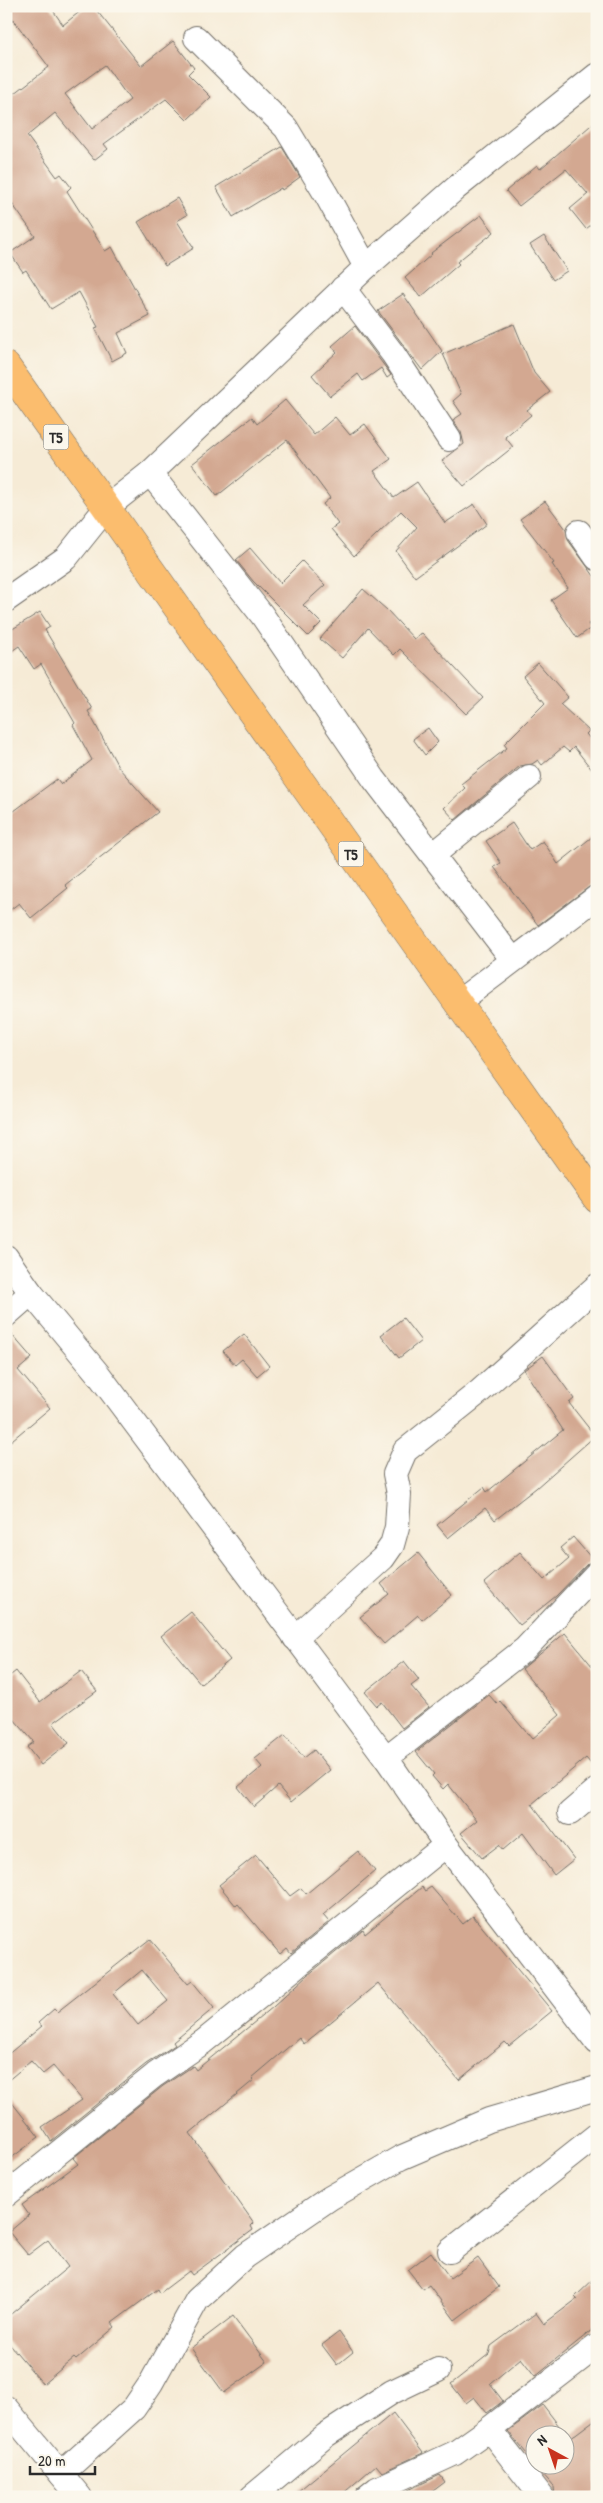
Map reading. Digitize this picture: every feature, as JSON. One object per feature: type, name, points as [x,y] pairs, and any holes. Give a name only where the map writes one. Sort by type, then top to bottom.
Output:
[{"type":"highway","name":"T5","points":[[6,366],[597,1199]]},
{"type":"street","points":[[196,38],[286,128],[366,267]]},
{"type":"street","points":[[6,600],[66,558],[106,508],[150,472],[366,267],[456,188],[597,75]]},
{"type":"street","points":[[344,288],[392,354],[448,439]]},
{"type":"street","points":[[150,472],[262,616],[374,779],[513,960]]},
{"type":"street","points":[[579,532],[597,558]]},
{"type":"street","points":[[434,855],[529,777]]},
{"type":"street","points":[[457,1003],[597,897]]},
{"type":"street","points":[[6,1257],[31,1292],[99,1375],[386,1758],[446,1845],[597,2042]]},
{"type":"street","points":[[295,1638],[383,1558],[392,1545],[397,1526],[398,1494],[395,1474],[405,1451],[479,1392],[597,1286]]},
{"type":"street","points":[[6,1315],[31,1292]]},
{"type":"street","points":[[386,1758],[525,1649],[597,1573]]},
{"type":"street","points":[[570,1813],[597,1790]]},
{"type":"street","points":[[6,2195],[155,2075],[203,2042],[446,1845]]},
{"type":"street","points":[[61,2474],[134,2408],[198,2300],[245,2256],[330,2198],[400,2158],[490,2120],[597,2088]]},
{"type":"street","points":[[450,2252],[597,2135]]},
{"type":"street","points":[[367,2497],[377,2488],[455,2452],[489,2429],[597,2346]]},
{"type":"street","points":[[252,2497],[326,2435],[392,2392],[438,2370]]},
{"type":"street","points":[[6,2408],[80,2497]]},
{"type":"street","points":[[489,2429],[542,2497]]},
{"type":"building","points":[[6,6],[50,6],[63,25],[87,6],[93,6],[141,66],[173,41],[194,68],[188,74],[211,97],[187,120],[166,99],[104,144],[108,149],[94,160],[55,113],[27,136],[57,177],[61,174],[71,187],[67,191],[105,251],[112,247],[150,316],[118,333],[127,353],[112,361],[95,328],[98,327],[79,292],[51,309],[26,270],[23,272],[10,253],[35,236],[6,195],[6,100],[49,67],[6,10]],"holes":[[[105,65],[130,100],[92,129],[65,94]]]},
{"type":"building","points":[[597,120],[597,220],[586,229],[570,209],[588,194],[566,169],[519,206],[506,191],[537,165],[540,169]]},
{"type":"building","points":[[282,147],[300,177],[282,190],[281,188],[233,217],[216,187]]},
{"type":"building","points":[[177,198],[187,215],[177,221],[194,248],[165,266],[138,222]]},
{"type":"building","points":[[481,215],[494,232],[457,262],[459,264],[421,297],[405,278],[431,253]]},
{"type":"building","points":[[544,236],[567,271],[553,280],[530,245]]},
{"type":"building","points":[[403,294],[442,351],[422,370],[378,311]]},
{"type":"building","points":[[514,324],[534,373],[550,392],[527,410],[531,415],[505,437],[513,447],[464,486],[442,461],[464,444],[461,432],[453,420],[462,414],[453,401],[461,394],[443,354]]},
{"type":"building","points":[[355,326],[391,375],[387,378],[381,368],[363,381],[358,374],[330,396],[312,375],[337,352],[332,346]]},
{"type":"building","points":[[285,400],[314,435],[335,417],[350,435],[365,424],[391,459],[374,471],[394,498],[417,482],[445,523],[474,504],[487,524],[415,577],[396,551],[417,527],[401,511],[354,556],[331,529],[338,524],[323,504],[330,498],[287,440],[217,496],[192,464],[252,417],[257,424]]},
{"type":"building","points":[[545,501],[566,529],[568,540],[597,580],[597,618],[588,624],[591,628],[577,638],[551,600],[568,588],[552,564],[554,563],[520,519]]},
{"type":"building","points":[[250,548],[280,583],[302,561],[325,585],[303,605],[321,623],[308,636],[253,581],[236,560]]},
{"type":"building","points":[[363,589],[387,610],[414,639],[422,633],[483,698],[466,714],[400,649],[394,655],[368,628],[342,658],[320,639]]},
{"type":"building","points":[[40,612],[50,627],[45,630],[92,709],[88,711],[119,768],[158,812],[65,885],[68,888],[31,918],[19,903],[6,913],[6,817],[57,779],[61,784],[92,760],[73,725],[75,723],[41,664],[34,669],[19,646],[6,655],[6,633]]},
{"type":"building","points":[[538,663],[568,697],[560,704],[589,731],[586,734],[597,747],[597,776],[574,747],[569,752],[563,747],[542,765],[538,760],[532,764],[520,766],[455,820],[444,808],[465,788],[461,784],[507,748],[504,744],[545,703],[523,676]]},
{"type":"building","points":[[428,728],[438,742],[425,755],[413,739]]},
{"type":"building","points":[[512,823],[530,850],[543,841],[558,864],[597,833],[597,881],[538,925],[494,867],[501,863],[486,841]]},
{"type":"building","points":[[403,1318],[421,1341],[399,1358],[381,1335]]},
{"type":"building","points":[[6,1328],[32,1358],[18,1370],[50,1408],[6,1445]]},
{"type":"building","points":[[244,1334],[269,1366],[257,1376],[242,1359],[235,1365],[223,1351]]},
{"type":"building","points":[[543,1356],[574,1399],[569,1403],[595,1436],[536,1488],[495,1520],[485,1508],[448,1538],[437,1525],[484,1487],[487,1492],[563,1430],[524,1370]]},
{"type":"building","points":[[573,1537],[593,1560],[556,1596],[520,1625],[484,1583],[520,1552],[544,1580],[569,1559],[560,1548]]},
{"type":"building","points":[[418,1553],[452,1595],[422,1620],[418,1615],[384,1644],[360,1617],[389,1594],[381,1584]]},
{"type":"building","points":[[191,1612],[230,1660],[201,1684],[161,1636]]},
{"type":"building","points":[[565,1633],[597,1672],[597,1771],[586,1758],[532,1804],[574,1859],[554,1875],[523,1833],[503,1850],[499,1845],[482,1858],[461,1833],[477,1820],[448,1784],[443,1789],[432,1776],[434,1774],[416,1752],[489,1695],[497,1704],[500,1701],[532,1739],[560,1715],[522,1669]]},
{"type":"building","points":[[404,1661],[419,1680],[411,1686],[429,1707],[402,1728],[382,1702],[377,1706],[365,1692]]},
{"type":"building","points":[[16,1671],[40,1702],[81,1671],[97,1691],[53,1723],[69,1743],[41,1765],[27,1747],[34,1742],[6,1710],[6,1679]]},
{"type":"building","points":[[285,1735],[304,1758],[314,1750],[330,1770],[291,1802],[278,1786],[254,1807],[238,1787],[262,1767],[255,1759]]},
{"type":"building","points":[[358,1851],[375,1871],[323,1915],[329,1922],[291,1953],[287,1948],[280,1954],[238,1904],[236,1906],[219,1885],[256,1855],[290,1896],[301,1888],[306,1894]]},
{"type":"building","points":[[422,1887],[425,1891],[431,1887],[463,1924],[473,1916],[552,2011],[509,2046],[505,2042],[459,2080],[378,1983],[304,2044],[299,2038],[252,2078],[254,2080],[190,2133],[254,2223],[251,2226],[253,2230],[192,2275],[189,2271],[160,2293],[158,2289],[112,2323],[115,2327],[76,2360],[74,2358],[43,2384],[6,2340],[6,2318],[68,2267],[48,2240],[28,2255],[9,2232],[29,2215],[22,2205],[78,2164],[73,2158],[163,2086],[193,2066],[196,2070],[363,1930],[365,1934]]},
{"type":"building","points":[[150,1939],[188,1984],[192,1981],[214,2008],[173,2042],[175,2045],[146,2064],[51,2141],[42,2127],[82,2100],[53,2066],[43,2074],[31,2061],[6,2082],[6,2056],[42,2026],[38,2023],[54,2009],[57,2012]],"holes":[[[142,1970],[168,2001],[138,2025],[113,1994]]]},
{"type":"building","points":[[6,2095],[39,2137],[6,2162]]},
{"type":"building","points":[[431,2252],[450,2278],[478,2258],[499,2287],[455,2320],[429,2285],[423,2289],[408,2270]]},
{"type":"building","points":[[597,2276],[597,2326],[535,2376],[521,2358],[490,2384],[503,2401],[487,2413],[474,2397],[466,2403],[451,2384],[489,2354],[491,2346],[536,2313],[544,2324],[577,2299],[575,2297]]},
{"type":"building","points":[[233,2316],[267,2362],[224,2393],[191,2348]]},
{"type":"building","points":[[339,2332],[353,2352],[337,2365],[322,2345]]},
{"type":"building","points":[[543,2405],[559,2426],[526,2426],[526,2453],[508,2431]]},
{"type":"building","points":[[393,2413],[423,2453],[382,2472],[376,2465],[339,2497],[291,2497]]},
{"type":"building","points":[[597,2418],[597,2491],[589,2497],[555,2497],[554,2487],[545,2476],[576,2476],[576,2434]]},
{"type":"building","points":[[440,2475],[445,2482],[425,2497],[402,2497],[400,2494]]}]
